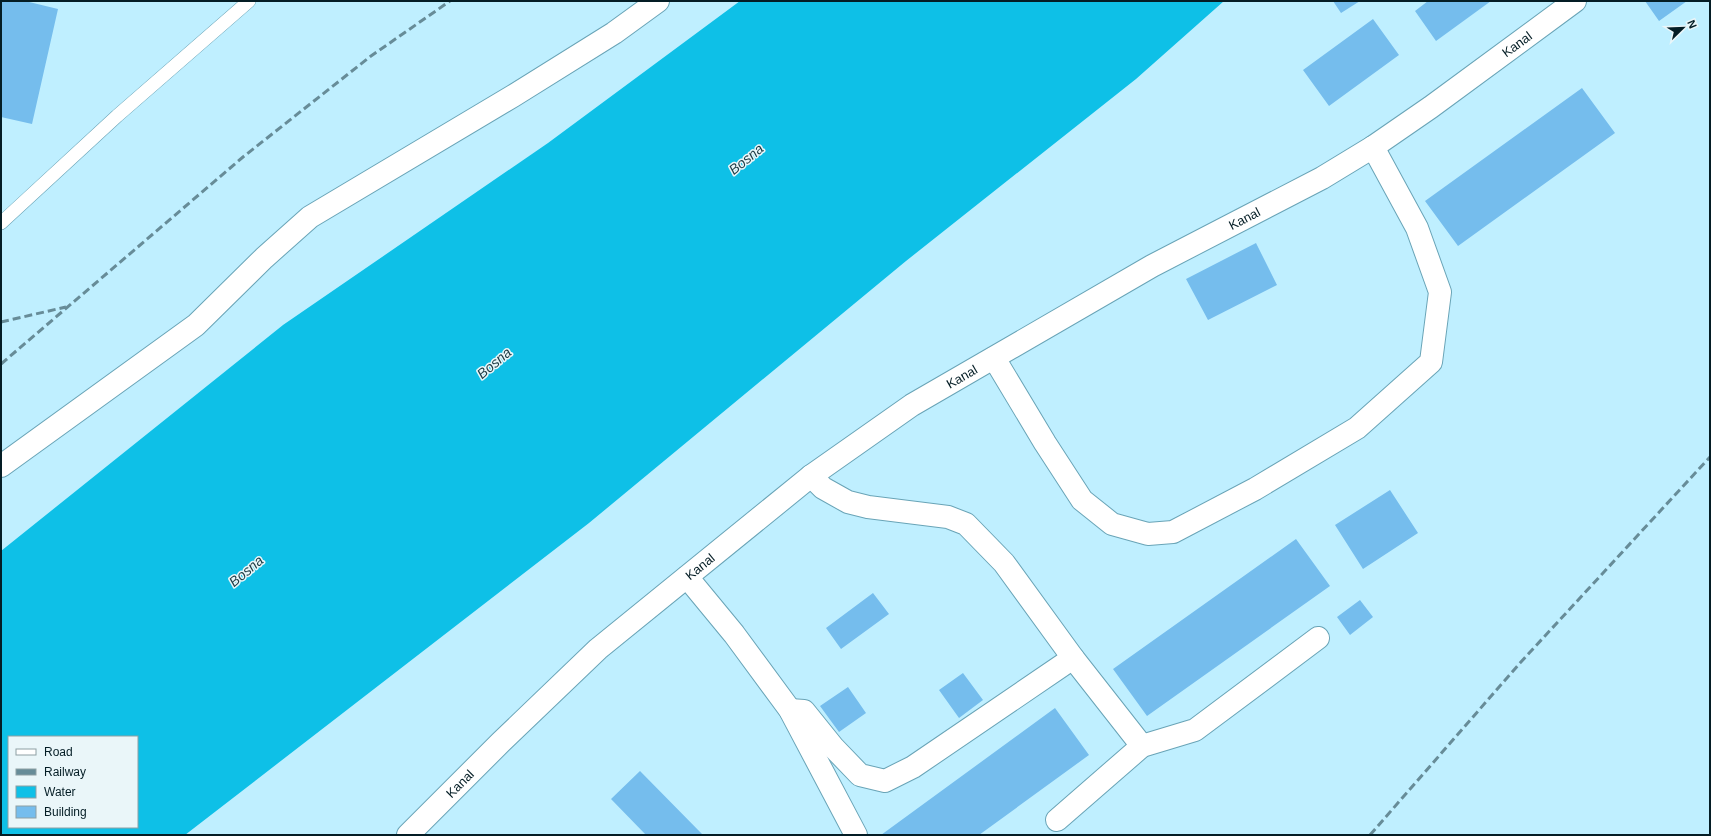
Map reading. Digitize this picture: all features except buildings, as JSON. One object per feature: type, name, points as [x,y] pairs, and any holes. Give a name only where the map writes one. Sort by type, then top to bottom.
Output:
[{"type":"street","points":[[1,466],[196,325],[264,258],[310,217],[594,46],[658,1]]},
{"type":"street","name":"Kanal","points":[[408,835],[501,742],[598,649],[811,476],[912,405],[1152,266],[1322,178],[1373,147],[1432,107],[1575,1]]},
{"type":"street","points":[[994,358],[1045,443],[1082,500],[1112,524],[1148,534],[1173,532],[1255,489],[1357,428],[1431,362],[1440,292],[1417,228],[1373,147]]},
{"type":"street","points":[[811,476],[823,488],[848,502],[868,507],[948,517],[966,524],[1004,563],[1073,658],[1142,746]]},
{"type":"street","points":[[687,577],[734,634],[790,710],[856,835]]},
{"type":"street","points":[[1057,820],[1142,746],[1196,730],[1318,638]]},
{"type":"street","points":[[790,710],[804,711],[833,747],[860,775],[885,781],[912,767],[1073,658]]},
{"type":"lane","points":[[1,223],[117,116],[249,1]]},
{"type":"water","name":"Bosna","points":[[740,1],[1224,1],[1136,79],[906,261],[589,523],[185,835],[1,835],[1,551],[283,325],[548,143]]},
{"type":"railway","points":[[1,364],[243,157],[371,56],[450,1]]},
{"type":"railway","points":[[1,322],[66,307]]},
{"type":"railway","points":[[1370,835],[1520,663],[1710,457]]}]
